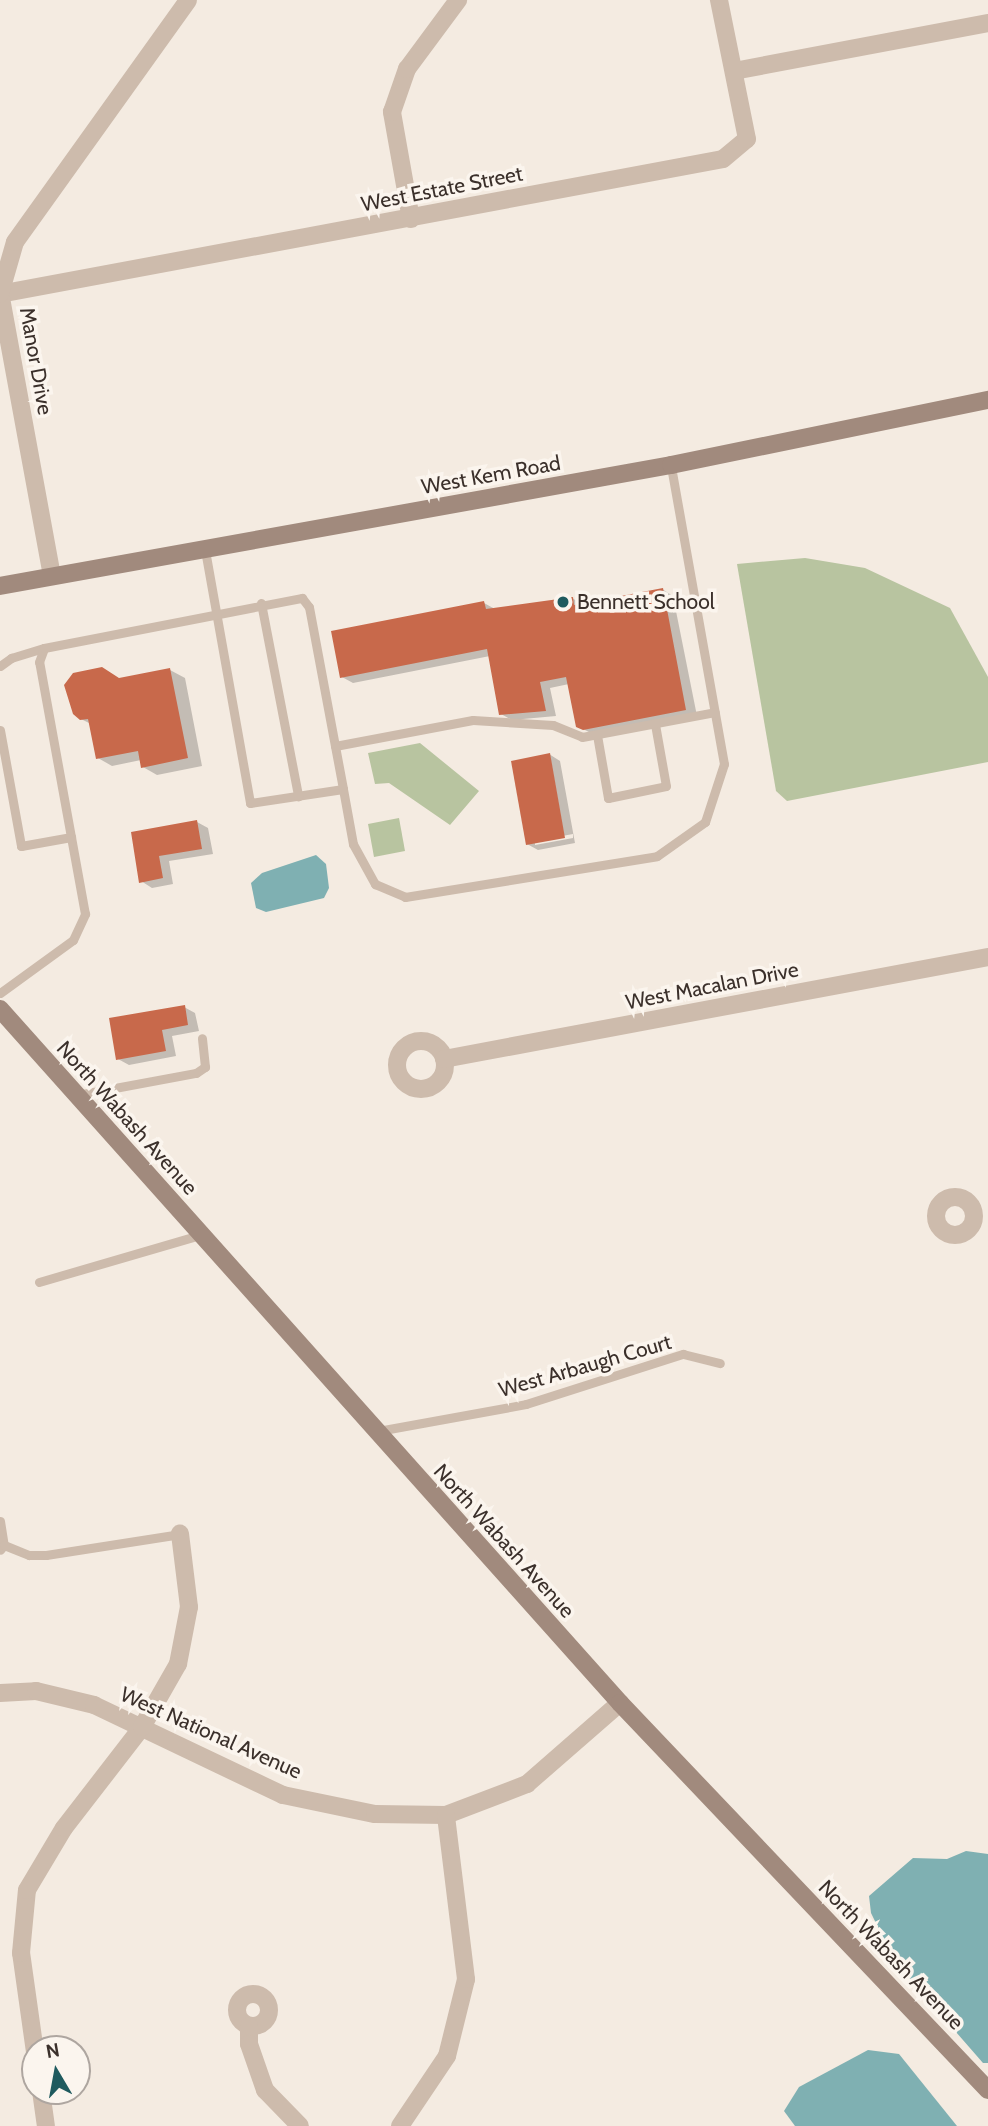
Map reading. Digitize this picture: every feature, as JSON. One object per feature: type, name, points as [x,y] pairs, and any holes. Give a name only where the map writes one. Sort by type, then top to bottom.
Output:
[{"type":"main road","name":"West Kem Road","points":[[0,586],[671,465],[988,400]]},
{"type":"main road","name":"North Wabash Avenue","points":[[0,1009],[620,1703],[988,2090]]},
{"type":"street","name":"Manor Drive","points":[[52,576],[0,295],[15,242],[188,0]]},
{"type":"street","points":[[411,219],[393,112],[407,69],[458,0]]},
{"type":"street","name":"West Estate Street","points":[[0,295],[723,159],[747,139],[719,0]]},
{"type":"street","points":[[734,71],[988,23]]},
{"type":"street","name":"West Macalan Drive","points":[[444,1059],[988,957]]},
{"type":"street","points":[[33,2035],[21,1952],[27,1891],[64,1828],[142,1727],[180,1652],[189,1607],[180,1534]]},
{"type":"street","name":"West National Avenue","points":[[0,1693],[36,1691],[71,1699],[142,1727],[283,1794],[374,1814],[446,1815],[527,1784],[620,1703]]},
{"type":"street","points":[[400,2126],[447,2056],[466,1979],[446,1815]]},
{"type":"street","points":[[250,2026],[249,2044],[265,2090],[300,2126]]},
{"type":"street","points":[[43,2105],[46,2126]]},
{"type":"lane","points":[[0,666],[11,658],[44,649],[261,603],[292,597],[302,598],[309,607],[354,844],[375,884],[405,897],[657,856],[705,822],[724,764],[671,465]]},
{"type":"lane","points":[[205,550],[250,803],[343,789]]},
{"type":"lane","points":[[261,603],[298,796]]},
{"type":"lane","points":[[0,993],[73,940],[82,929],[85,914],[39,662],[44,649]]},
{"type":"lane","points":[[335,746],[473,720],[552,725],[582,737],[715,712]]},
{"type":"lane","points":[[597,735],[608,797],[620,795],[666,786],[655,724]]},
{"type":"lane","points":[[0,730],[21,846],[71,837]]},
{"type":"lane","points":[[75,1095],[196,1073],[205,1067],[202,1038]]},
{"type":"lane","points":[[39,1282],[200,1235]]},
{"type":"lane","name":"West Arbaugh Court","points":[[376,1431],[526,1404],[683,1354],[720,1363]]},
{"type":"lane","points":[[0,1521],[2,1548],[29,1555],[46,1555],[180,1534]]},
{"type":"green space","points":[[805,558],[865,568],[950,608],[988,677],[988,762],[787,801],[776,791],[737,564]]},
{"type":"green space","points":[[420,743],[479,791],[450,825],[389,783],[375,784],[368,753]]},
{"type":"green space","points":[[399,818],[405,851],[374,857],[368,824]]},
{"type":"water","points":[[316,855],[326,864],[329,888],[324,898],[266,912],[256,908],[251,883],[262,873]]},
{"type":"water","points":[[966,1851],[988,1854],[988,2063],[983,2063],[895,1962],[871,1913],[869,1896],[913,1858],[947,1859]]},
{"type":"water","points":[[868,2050],[899,2054],[957,2126],[795,2126],[784,2111],[799,2087]]},
{"type":"building","points":[[663,588],[686,710],[583,730],[576,727],[566,677],[540,682],[546,711],[499,715],[487,649],[340,678],[331,631],[484,601],[486,609],[573,597],[574,605]]},
{"type":"building","points":[[102,667],[119,678],[170,668],[188,758],[141,768],[138,751],[96,759],[88,719],[80,720],[73,714],[64,685],[73,673]]},
{"type":"building","points":[[550,753],[565,838],[526,845],[511,761]]},
{"type":"building","points":[[197,820],[202,849],[159,856],[163,878],[139,883],[131,832]]},
{"type":"building","points":[[185,1005],[188,1025],[162,1030],[166,1051],[116,1060],[109,1018]]},
{"type":"place","name":"Bennett School","points":[[563,602]]}]
